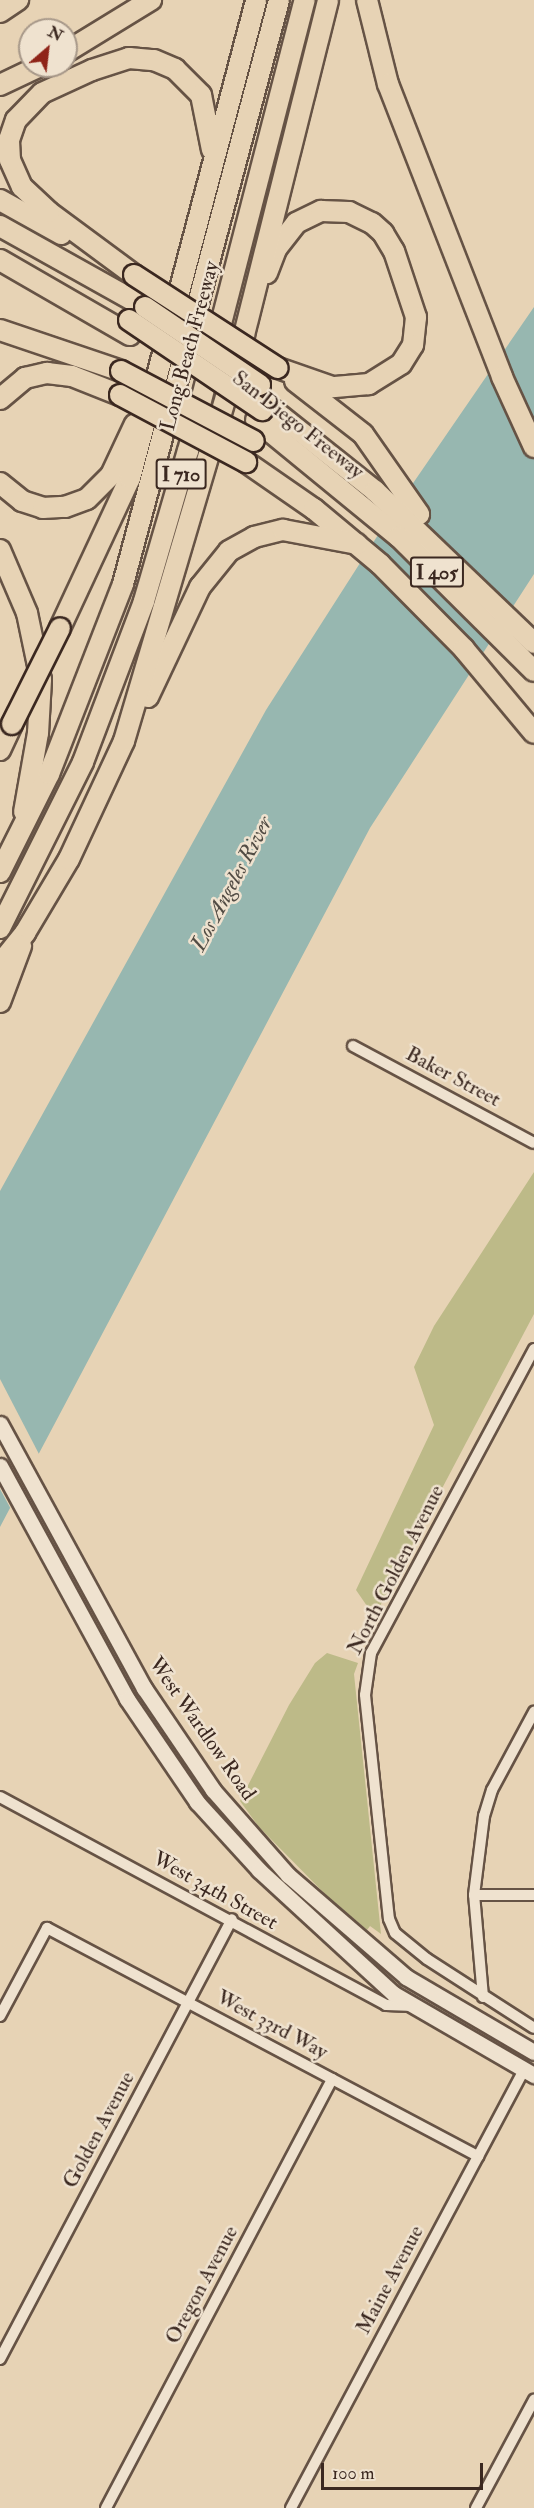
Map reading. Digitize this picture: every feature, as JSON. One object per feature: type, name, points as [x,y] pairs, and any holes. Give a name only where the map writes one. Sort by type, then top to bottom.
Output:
[{"type":"highway","points":[[0,12],[18,0]]},
{"type":"highway","points":[[78,45],[151,0]]},
{"type":"highway","points":[[0,750],[118,508],[158,375],[256,0]]},
{"type":"highway","name":"Long Beach Freeway","points":[[0,872],[75,713],[123,584],[279,0]]},
{"type":"highway","name":"Long Beach Freeway","points":[[0,928],[83,762],[144,601],[188,451],[305,0]]},
{"type":"highway","points":[[124,741],[244,334],[328,0]]},
{"type":"highway","points":[[367,0],[388,84],[458,266],[534,447]]},
{"type":"highway","points":[[134,275],[49,212],[22,187],[13,170],[9,147],[11,130],[22,109],[42,93],[92,70],[129,58],[154,60],[175,69],[201,95],[210,128],[213,165]]},
{"type":"highway","points":[[0,85],[18,76]]},
{"type":"highway","points":[[0,200],[134,275],[278,368],[363,434],[419,514]]},
{"type":"highway","points":[[244,334],[276,249],[296,223],[321,211],[336,210],[358,214],[372,223],[394,252],[414,303],[416,330],[408,355],[392,373],[356,387],[332,387],[278,368]]},
{"type":"highway","name":"San Diego Freeway","points":[[0,226],[259,403],[341,467],[419,514],[534,625]]},
{"type":"highway","points":[[0,240],[136,320]]},
{"type":"highway","points":[[0,248],[136,320]]},
{"type":"highway","name":"San Diego Freeway","points":[[0,260],[136,320],[259,403],[302,456],[341,467],[534,671]]},
{"type":"highway","points":[[0,330],[121,371],[254,441],[302,456]]},
{"type":"highway","points":[[0,399],[25,378],[47,373],[72,376],[120,394],[246,462],[314,509],[357,544],[450,634],[534,733]]},
{"type":"highway","points":[[0,483],[22,501],[44,508],[66,507],[94,495],[114,470],[158,375]]},
{"type":"highway","points":[[341,467],[464,572],[534,643]]},
{"type":"highway","points":[[341,467],[462,580],[534,653]]},
{"type":"highway","points":[[0,964],[25,933],[93,815],[124,741],[213,567],[229,551],[254,537],[298,531],[357,544]]},
{"type":"highway","points":[[0,550],[27,613],[41,680],[39,733],[23,825]]},
{"type":"highway","points":[[0,1002],[25,933]]},
{"type":"main road","name":"West Wardlow Road","points":[[0,1424],[144,1688],[195,1762],[288,1875],[406,1977],[534,2052]]},
{"type":"main road","name":"West Wardlow Road","points":[[0,1466],[127,1699],[197,1802],[259,1870],[394,1994],[529,2072]]},
{"type":"street","name":"Baker Street","points":[[353,1046],[534,1143]]},
{"type":"street","name":"North Golden Avenue","points":[[483,1997],[395,1934],[387,1896],[366,1672],[371,1653],[534,1348]]},
{"type":"street","points":[[534,1713],[492,1790],[480,1842],[474,1895],[483,1997],[534,2028]]},
{"type":"street","name":"West 34th Street","points":[[0,1797],[232,1919],[270,1944],[386,2006],[414,2006]]},
{"type":"street","points":[[474,1895],[534,1895]]},
{"type":"street","name":"Golden Avenue","points":[[0,2359],[232,1919]]},
{"type":"street","name":"West 33rd Way","points":[[0,2016],[47,1928],[478,2156]]},
{"type":"street","name":"Maine Avenue","points":[[291,2508],[478,2156],[529,2072]]},
{"type":"street","name":"Oregon Avenue","points":[[106,2508],[332,2079]]},
{"type":"street","points":[[476,2508],[534,2400]]},
{"type":"shaded area","points":[[534,1172],[534,1314],[380,1606],[367,1606],[356,1590],[434,1425],[414,1367],[434,1326]]},
{"type":"shaded area","points":[[327,1653],[358,1663],[354,1674],[381,1934],[370,1926],[367,1930],[327,1896],[259,1827],[240,1801],[289,1705],[315,1663]]},
{"type":"water","name":"Los Angeles River","points":[[534,307],[534,574],[370,828],[0,1527],[0,1191],[266,710],[385,524]]},
{"type":"pier","points":[[0,1379],[40,1456],[12,1511],[0,1489]]}]
